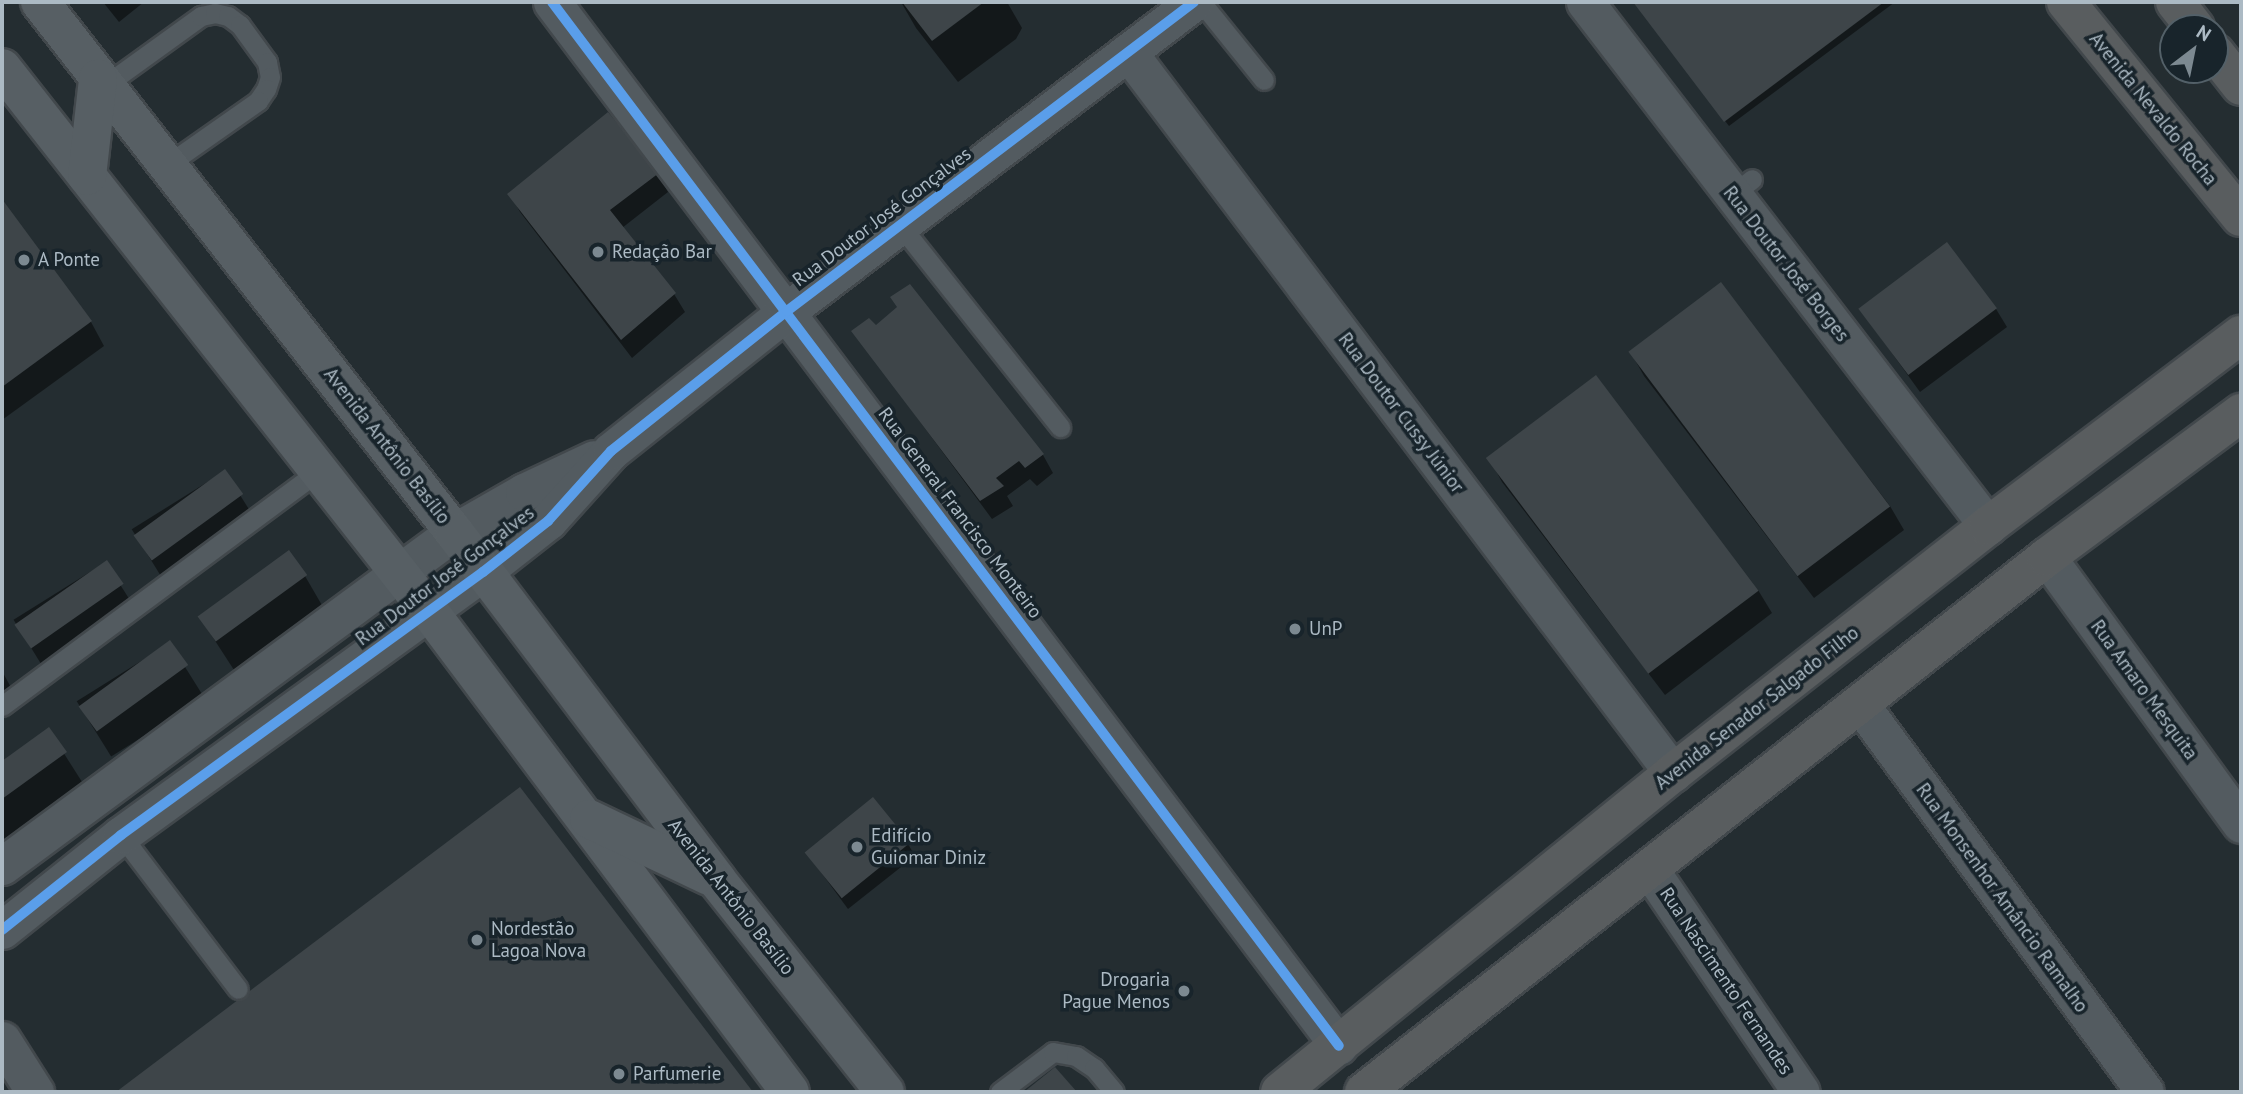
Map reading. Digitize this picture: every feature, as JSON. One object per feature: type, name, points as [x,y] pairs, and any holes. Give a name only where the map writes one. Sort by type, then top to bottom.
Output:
[{"type":"highway","name":"Avenida Nevaldo Rocha","points":[[2066,2],[2241,217]]},
{"type":"highway","points":[[2229,71],[2241,86]]},
{"type":"highway","name":"Avenida Senador Salgado Filho","points":[[1280,1092],[1673,773],[1988,526],[2241,335]]},
{"type":"highway","points":[[1364,1092],[2047,557],[2241,413]]},
{"type":"main road","name":"Avenida Antônio Basílio","points":[[40,2],[454,532],[716,879],[885,1092]]},
{"type":"main road","points":[[2,68],[429,611],[790,1092]]},
{"type":"main road","points":[[87,176],[101,82]]},
{"type":"main road","points":[[584,816],[716,879]]},
{"type":"street","name":"Rua General Francisco Monteiro","points":[[552,2],[1339,1046]]},
{"type":"street","name":"Rua Doutor José Gonçalves","points":[[2,930],[121,835],[483,572],[548,521],[611,452],[787,311],[1194,2]]},
{"type":"street","name":"Rua Doutor José Borges","points":[[1585,2],[1742,186],[1988,526]]},
{"type":"street","name":"Rua Doutor Cussy Júnior","points":[[1128,52],[1673,773]]},
{"type":"street","name":"Rua Doutor José Gonçalves","points":[[15,856],[397,571],[454,532],[524,492],[611,452]]},
{"type":"street","name":"Rua Amaro Mesquita","points":[[2047,557],[2241,824]]},
{"type":"street","name":"Rua Monsenhor Amâncio Ramalho","points":[[1860,704],[2145,1092]]},
{"type":"street","points":[[15,856],[57,885]]},
{"type":"street","name":"Rua Nascimento Fernandes","points":[[1650,870],[1801,1092]]},
{"type":"street","points":[[2,1040],[35,1092]]},
{"type":"lane","points":[[1202,2],[1264,79]]},
{"type":"lane","points":[[101,82],[201,16],[215,13],[228,16],[240,26],[267,62],[270,76],[266,89],[258,101],[167,165]]},
{"type":"lane","points":[[900,225],[1060,427]]},
{"type":"lane","points":[[2,706],[319,471]]},
{"type":"lane","points":[[121,835],[238,989]]},
{"type":"lane","points":[[1000,1092],[1053,1052],[1076,1056],[1094,1068],[1114,1092]]},
{"type":"building","points":[[902,2],[984,2],[932,41]]},
{"type":"building","points":[[1633,2],[1884,2],[1724,122]]},
{"type":"building","name":"Redação Bar","points":[[608,112],[659,173],[610,210],[676,293],[621,340],[507,194]]},
{"type":"building","name":"A Ponte","points":[[2,199],[92,321],[2,387]]},
{"type":"building","points":[[1947,242],[1997,308],[1908,375],[1858,309]]},
{"type":"building","points":[[1721,282],[1890,506],[1797,576],[1628,352]]},
{"type":"building","points":[[910,284],[1044,454],[1025,468],[1019,461],[996,478],[1004,486],[980,501],[851,331],[869,318],[876,325],[897,307],[890,297]]},
{"type":"building","points":[[1596,375],[1758,591],[1648,674],[1486,458]]},
{"type":"building","points":[[225,469],[243,494],[152,560],[134,535]]},
{"type":"building","points":[[289,550],[307,575],[216,641],[198,616]]},
{"type":"building","points":[[107,560],[124,584],[31,649],[14,625]]},
{"type":"building","points":[[170,640],[188,665],[97,731],[79,706]]},
{"type":"building","points":[[49,727],[67,752],[2,799],[2,761]]},
{"type":"building","name":"Nordestão Lagoa Nova","points":[[520,787],[753,1092],[116,1092]]},
{"type":"building","name":"Edifício Guiomar Diniz","points":[[873,797],[910,843],[842,898],[805,852]]},
{"type":"building","points":[[1055,1067],[1077,1092],[1024,1092]]},
{"type":"cycle path","points":[[552,2],[1339,1046]]},
{"type":"cycle path","points":[[2,930],[121,835],[483,572],[548,521],[611,451],[787,311],[1194,2]]},
{"type":"place","name":"Redação Bar","points":[[598,252]]},
{"type":"place","name":"A Ponte","points":[[24,260]]},
{"type":"place","name":"UnP","points":[[1295,629]]},
{"type":"place","name":"Edifício Guiomar Diniz","points":[[857,847]]},
{"type":"place","name":"Nordestão Lagoa Nova","points":[[477,940]]},
{"type":"place","name":"Drogaria Pague Menos","points":[[1184,991]]},
{"type":"place","name":"Parfumerie","points":[[619,1074]]}]
